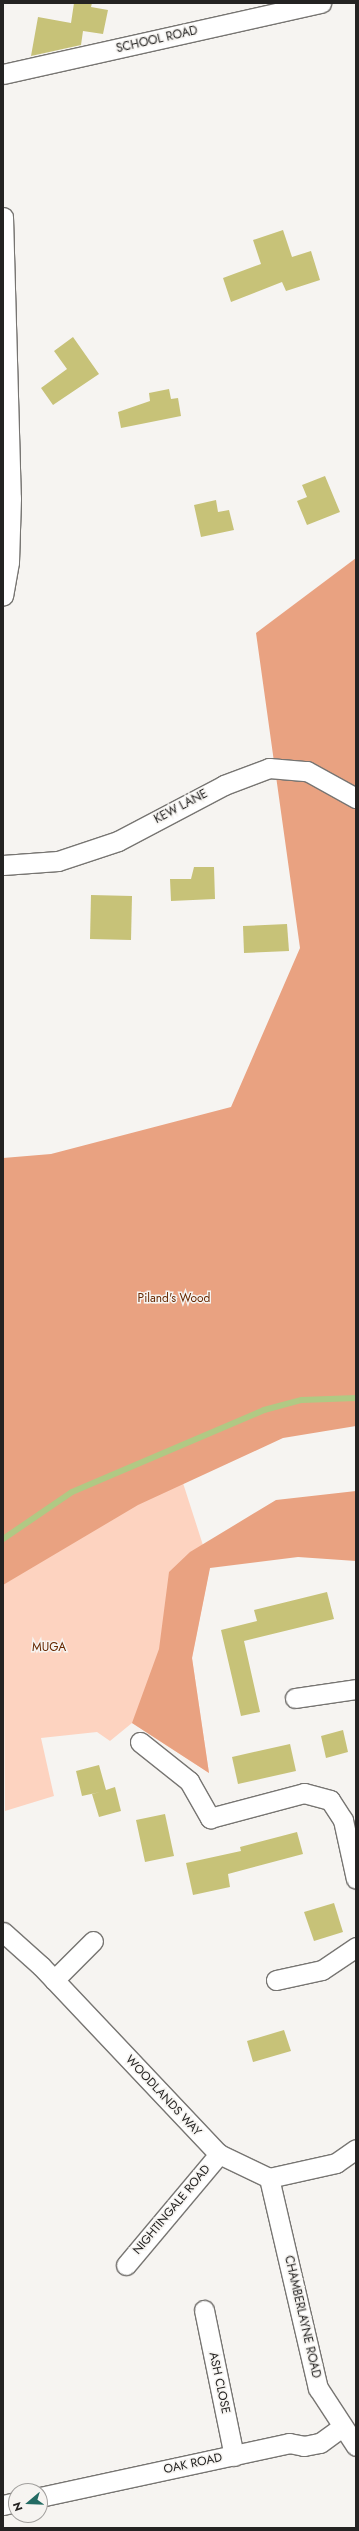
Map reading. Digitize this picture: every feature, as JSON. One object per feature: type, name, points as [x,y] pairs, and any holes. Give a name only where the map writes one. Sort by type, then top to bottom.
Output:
[{"type":"street","name":"SCHOOL ROAD","points":[[3,79],[321,3]]},
{"type":"street","points":[[3,217],[11,490],[3,595]]},
{"type":"street","name":"KEW LANE","points":[[3,865],[58,861],[118,841],[224,784],[269,768],[307,771],[356,798]]},
{"type":"street","points":[[295,1698],[356,1689]]},
{"type":"street","points":[[140,1742],[189,1781],[210,1818],[304,1794],[330,1800],[343,1820],[356,1879]]},
{"type":"street","name":"WOODLANDS WAY","points":[[3,1932],[54,1980],[219,2154],[269,2178]]},
{"type":"street","points":[[54,1980],[93,1941]]},
{"type":"street","points":[[276,1980],[322,1970],[356,1947]]},
{"type":"street","points":[[269,2178],[336,2162],[356,2149]]},
{"type":"street","name":"NIGHTINGALE ROAD","points":[[126,2265],[219,2154]]},
{"type":"street","name":"CHAMBERLAYNE ROAD","points":[[269,2178],[318,2388],[342,2427],[356,2446]]},
{"type":"street","name":"ASH CLOSE","points":[[204,2310],[234,2456]]},
{"type":"street","name":"OAK ROAD","points":[[48,2495],[289,2443],[304,2446],[320,2443],[342,2427]]},
{"type":"green space","name":"Piland's Wood","points":[[356,558],[356,1426],[283,1438],[138,1505],[3,1585],[3,1158],[51,1154],[231,1107],[300,948],[256,633]]},
{"type":"green space","name":"MUGA","points":[[174,1455],[210,1567],[192,1658],[209,1773],[132,1723],[110,1741],[97,1732],[41,1738],[54,1796],[5,1811],[3,1547]]},
{"type":"green space","points":[[356,1491],[356,1561],[298,1557],[210,1568],[192,1658],[209,1773],[132,1723],[159,1649],[169,1572],[190,1552],[276,1500]]},
{"type":"building","points":[[74,3],[92,3],[91,7],[108,10],[103,34],[83,31],[81,45],[31,56],[38,17],[71,23]]},
{"type":"building","points":[[283,230],[292,257],[311,251],[320,280],[286,291],[282,282],[231,302],[223,278],[261,264],[253,240]]},
{"type":"building","points":[[73,337],[99,374],[53,405],[41,388],[67,369],[54,351]]},
{"type":"building","points":[[169,389],[171,399],[178,398],[181,416],[121,428],[118,412],[150,401],[149,393]]},
{"type":"building","points":[[325,476],[340,512],[307,525],[297,501],[307,497],[302,485]]},
{"type":"building","points":[[216,500],[218,512],[229,510],[234,530],[201,537],[194,505]]},
{"type":"building","points":[[194,867],[214,867],[215,899],[171,901],[170,879],[191,879]]},
{"type":"building","points":[[91,895],[132,896],[131,940],[90,939]]},
{"type":"building","points":[[287,924],[289,951],[244,953],[243,926]]},
{"type":"building","points":[[327,1592],[334,1619],[244,1641],[260,1712],[241,1716],[221,1630],[257,1621],[254,1610]]},
{"type":"building","points":[[343,1730],[348,1752],[326,1758],[321,1736]]},
{"type":"building","points":[[290,1744],[296,1771],[238,1784],[232,1757]]},
{"type":"building","points":[[99,1765],[106,1790],[115,1787],[121,1811],[99,1817],[92,1794],[100,1792],[82,1796],[76,1771]]},
{"type":"building","points":[[165,1814],[174,1856],[145,1862],[136,1820]]},
{"type":"building","points":[[297,1832],[303,1854],[228,1874],[230,1887],[193,1895],[186,1863],[241,1851],[240,1847]]},
{"type":"building","points":[[334,1903],[343,1932],[314,1941],[304,1912]]},
{"type":"building","points":[[284,2030],[291,2051],[253,2062],[247,2041]]},
{"type":"waterway","points":[[3,1539],[72,1492],[264,1410],[302,1400],[356,1398]]}]
